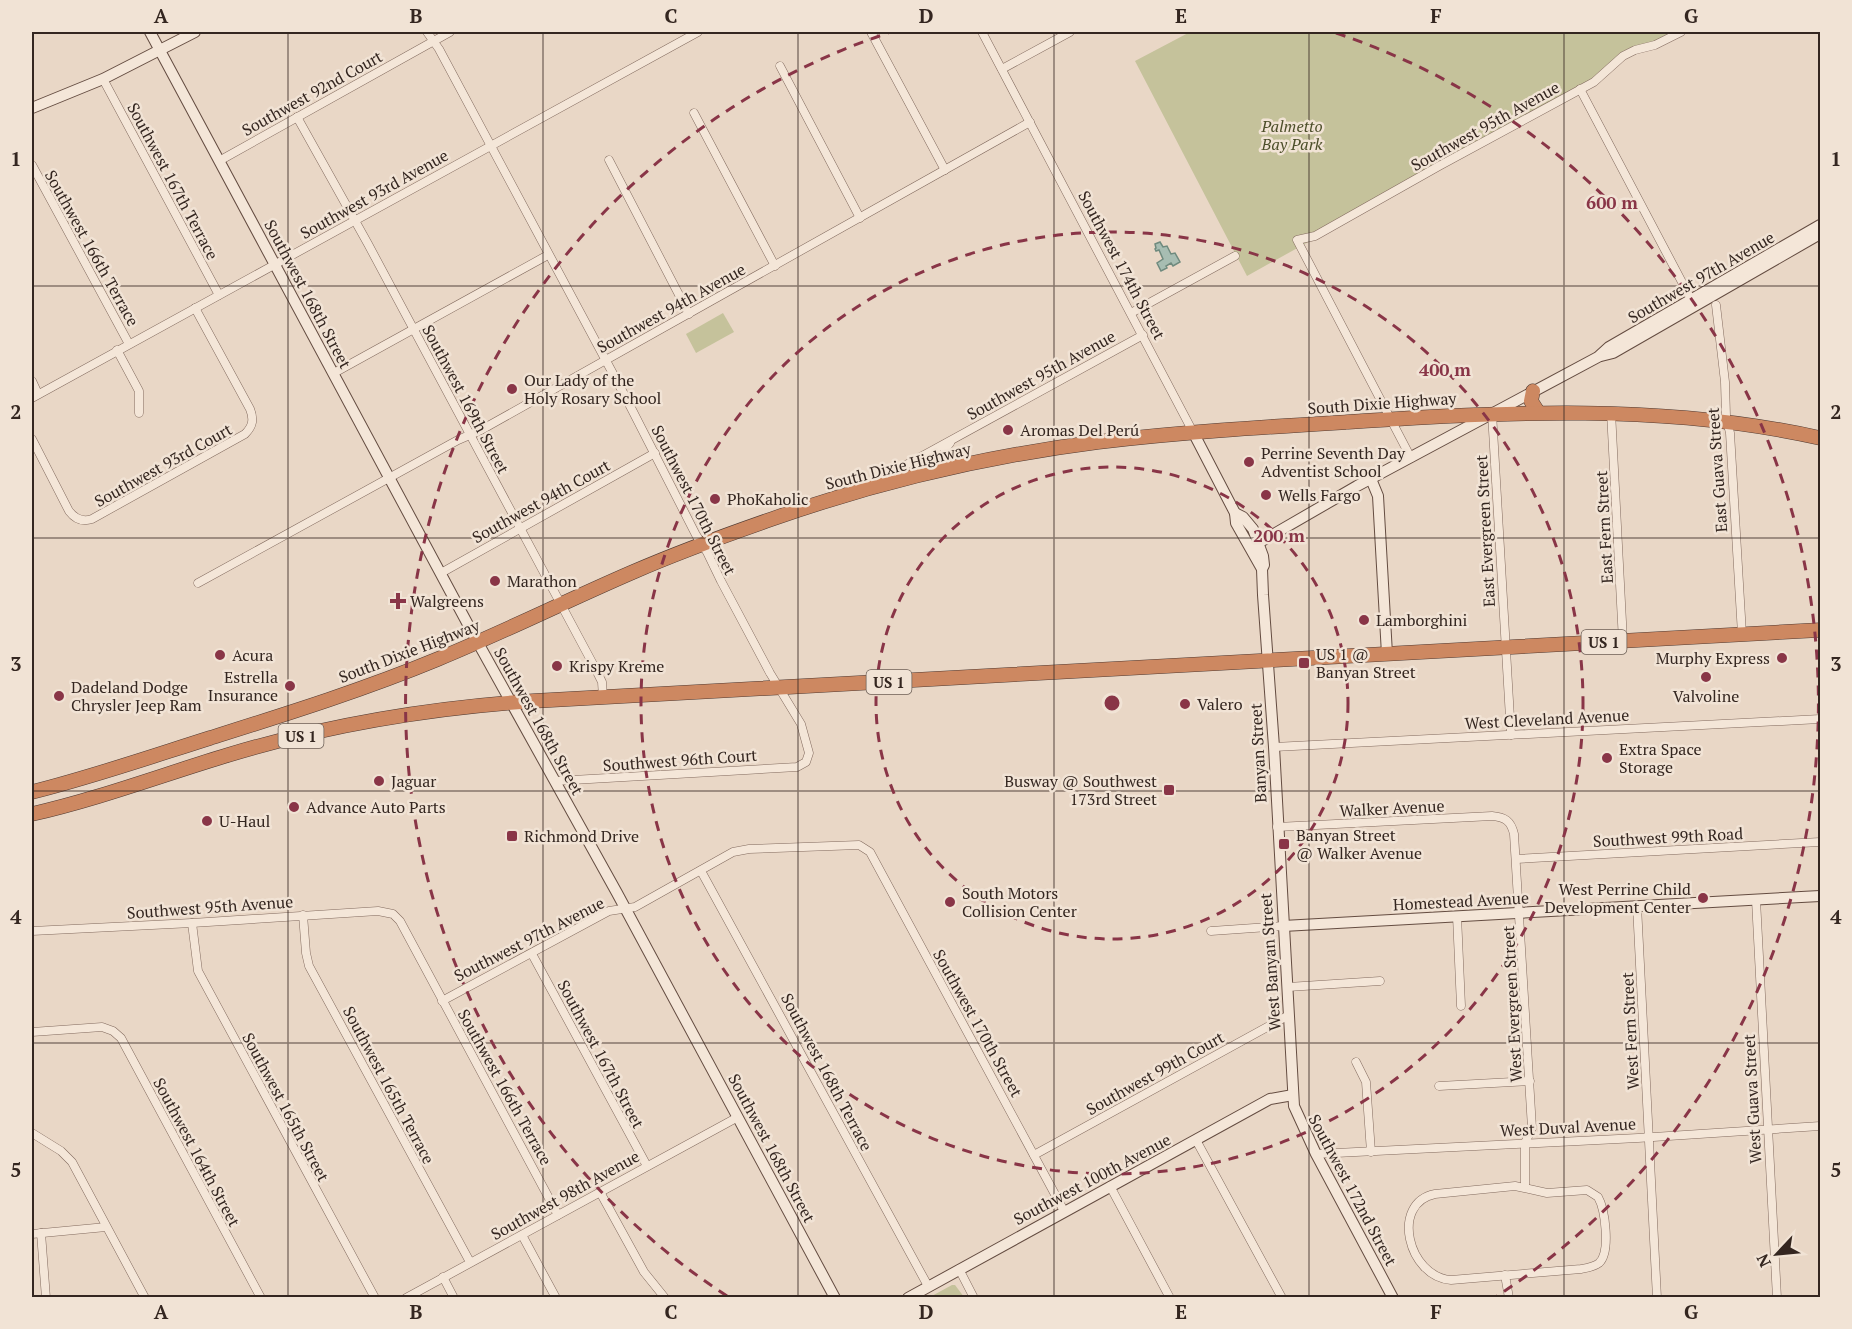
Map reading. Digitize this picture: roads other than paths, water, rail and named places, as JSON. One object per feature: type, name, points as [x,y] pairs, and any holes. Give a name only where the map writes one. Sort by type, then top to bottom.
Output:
[{"type":"highway","points":[[1533,391],[1531,401],[1538,412]]},
{"type":"highway","name":"South Dixie Highway","points":[[32,792],[108,770],[388,679],[703,544],[778,517],[952,469],[1069,446],[1193,432],[1492,413],[1611,412],[1728,423],[1821,438]]},
{"type":"highway","name":"US 1","points":[[32,814],[97,797],[228,755],[303,735],[408,714],[511,702],[1821,630]]},
{"type":"highway","points":[[297,710],[303,735]]},
{"type":"highway","points":[[147,781],[150,769],[161,753]]},
{"type":"highway","points":[[97,797],[105,789],[109,779],[108,770]]},
{"type":"street","name":"Southwest 168th Street","points":[[150,32],[478,642],[626,909],[835,1298]]},
{"type":"street","points":[[32,108],[103,79],[195,32]]},
{"type":"street","name":"Southwest 170th Street","points":[[427,32],[655,453],[721,581],[801,724],[809,753],[806,762]]},
{"type":"street","name":"Southwest 92nd Court","points":[[219,161],[450,32]]},
{"type":"street","name":"Southwest 93rd Avenue","points":[[35,396],[698,32]]},
{"type":"street","points":[[871,32],[945,170]]},
{"type":"street","name":"Southwest 174th Street","points":[[982,32],[1235,513]]},
{"type":"street","points":[[1002,69],[1070,32]]},
{"type":"street","name":"Southwest 95th Avenue","points":[[1391,419],[1297,240],[1315,236],[1459,154],[1599,79],[1623,56],[1655,45],[1682,32]]},
{"type":"street","points":[[780,66],[860,218]]},
{"type":"street","name":"Southwest 167th Terrace","points":[[103,79],[219,295]]},
{"type":"street","points":[[1580,89],[1693,304]]},
{"type":"street","points":[[694,113],[775,266]]},
{"type":"street","name":"Southwest 169th Street","points":[[297,117],[355,220],[561,604],[600,679],[603,698]]},
{"type":"street","name":"Southwest 94th Avenue","points":[[198,583],[481,430],[1030,122]]},
{"type":"street","points":[[609,160],[690,314]]},
{"type":"street","name":"Southwest 166th Terrace","points":[[32,165],[129,344]]},
{"type":"street","name":"Southwest 97th Avenue","points":[[1693,304],[1821,225]]},
{"type":"street","name":"Southwest 97th Avenue","points":[[1254,545],[1334,499],[1598,357],[1609,346],[1693,304],[1821,234]]},
{"type":"street","points":[[334,373],[548,255]]},
{"type":"street","points":[[1131,313],[1235,256]]},
{"type":"street","name":"East Guava Street","points":[[1716,305],[1730,433],[1742,634]]},
{"type":"street","name":"Southwest 93rd Court","points":[[32,439],[69,511],[79,519],[92,519],[249,431],[253,420],[250,409],[195,308]]},
{"type":"street","name":"Southwest 95th Avenue","points":[[855,494],[1143,335]]},
{"type":"street","points":[[117,350],[139,391],[139,413]]},
{"type":"street","points":[[32,381],[35,396]]},
{"type":"street","name":"East Fern Street","points":[[1611,412],[1623,641]]},
{"type":"street","name":"East Evergreen Street","points":[[1492,413],[1505,647]]},
{"type":"street","points":[[1391,419],[1411,458]]},
{"type":"street","points":[[952,469],[947,465],[943,456],[944,450],[953,440]]},
{"type":"street","name":"Southwest 94th Court","points":[[441,573],[655,453]]},
{"type":"street","points":[[1371,479],[1378,496],[1387,654]]},
{"type":"street","name":"Banyan Street","points":[[1235,513],[1248,523],[1254,545],[1263,556],[1277,827]]},
{"type":"street","points":[[1505,647],[1511,735]]},
{"type":"street","name":"West Cleveland Avenue","points":[[1274,747],[1821,719]]},
{"type":"street","name":"Southwest 96th Court","points":[[555,781],[792,767],[806,762]]},
{"type":"street","name":"Walker Avenue","points":[[1277,827],[1492,816],[1508,820]]},
{"type":"street","name":"West Evergreen Street","points":[[1508,820],[1514,834],[1530,1081],[1532,1128],[1525,1143],[1525,1186]]},
{"type":"street","name":"West Banyan Street","points":[[1277,827],[1293,1095]]},
{"type":"street","name":"Southwest 99th Road","points":[[1516,859],[1821,842]]},
{"type":"street","name":"Southwest 97th Avenue","points":[[442,1001],[609,911],[635,907],[728,854],[743,850],[850,844],[867,849]]},
{"type":"street","name":"Southwest 170th Street","points":[[867,849],[1064,1211]]},
{"type":"street","name":"Southwest 168th Terrace","points":[[701,871],[928,1286]]},
{"type":"street","name":"Homestead Avenue","points":[[1212,932],[1821,896]]},
{"type":"street","name":"West Guava Street","points":[[1756,900],[1777,1298]]},
{"type":"street","name":"West Fern Street","points":[[1637,906],[1657,1298]]},
{"type":"street","name":"Southwest 95th Avenue","points":[[32,931],[390,912]]},
{"type":"street","name":"Southwest 166th Terrace","points":[[390,912],[400,921],[558,1215]]},
{"type":"street","name":"Southwest 165th Terrace","points":[[303,915],[309,966],[470,1262]]},
{"type":"street","points":[[1457,916],[1461,1006]]},
{"type":"street","name":"Southwest 165th Street","points":[[192,923],[198,971],[375,1298]]},
{"type":"street","name":"Southwest 167th Street","points":[[532,954],[647,1166]]},
{"type":"street","points":[[1288,987],[1380,981]]},
{"type":"street","name":"Southwest 99th Court","points":[[1034,1155],[1289,1015]]},
{"type":"street","name":"Southwest 164th Street","points":[[32,1032],[102,1027],[113,1031],[121,1038],[261,1298]]},
{"type":"street","points":[[1356,1062],[1366,1082],[1371,1152]]},
{"type":"street","points":[[1439,1086],[1530,1081]]},
{"type":"street","name":"Southwest 100th Avenue","points":[[908,1298],[1270,1099],[1293,1095]]},
{"type":"street","name":"Southwest 172nd Street","points":[[1293,1095],[1296,1114],[1393,1298]]},
{"type":"street","name":"Southwest 98th Avenue","points":[[406,1298],[738,1117]]},
{"type":"street","name":"West Duval Avenue","points":[[1316,1154],[1821,1126]]},
{"type":"street","points":[[32,1133],[68,1156],[145,1298]]},
{"type":"street","points":[[1196,1140],[1282,1298]]},
{"type":"street","points":[[1110,1186],[1170,1298]]},
{"type":"street","points":[[1515,1186],[1525,1186],[1547,1192],[1587,1190],[1598,1197],[1604,1216],[1604,1252],[1599,1262],[1590,1267],[1505,1275],[1451,1280],[1433,1274],[1420,1264],[1413,1250],[1410,1222],[1418,1203],[1429,1195],[1515,1186]]},
{"type":"street","points":[[600,1192],[644,1272],[665,1298]]},
{"type":"street","points":[[32,1234],[106,1227]]},
{"type":"street","points":[[41,1233],[46,1298]]},
{"type":"street","points":[[522,1235],[556,1298]]},
{"type":"street","points":[[959,1269],[974,1298]]},
{"type":"street","points":[[1505,1275],[1509,1298]]},
{"type":"street","points":[[443,1277],[454,1298]]},
{"type":"place","name":"Our Lady of the Holy Rosary School","points":[[512,389]]},
{"type":"place","name":"Aromas Del Perú","points":[[1008,430]]},
{"type":"place","name":"Perrine Seventh Day Adventist School","points":[[1249,462]]},
{"type":"place","name":"Wells Fargo","points":[[1266,495]]},
{"type":"place","name":"PhoKaholic","points":[[715,499]]},
{"type":"place","name":"Marathon","points":[[495,581]]},
{"type":"place","name":"Walgreens","points":[[398,601]]},
{"type":"place","name":"Lamborghini","points":[[1364,620]]},
{"type":"place","name":"Acura","points":[[220,655]]},
{"type":"place","name":"Murphy Express","points":[[1782,658]]},
{"type":"place","name":"US 1 @ Banyan Street","points":[[1304,663]]},
{"type":"place","name":"Krispy Kreme","points":[[557,666]]},
{"type":"place","name":"Valvoline","points":[[1706,677]]},
{"type":"place","name":"Estrella Insurance","points":[[290,686]]},
{"type":"place","name":"Dadeland Dodge Chrysler Jeep Ram","points":[[59,696]]},
{"type":"place","name":"Valero","points":[[1185,704]]},
{"type":"place","name":"Extra Space Storage","points":[[1607,758]]},
{"type":"place","name":"Jaguar","points":[[379,781]]},
{"type":"place","name":"Busway @ Southwest 173rd Street","points":[[1169,790]]},
{"type":"place","name":"Advance Auto Parts","points":[[294,807]]},
{"type":"place","name":"U-Haul","points":[[207,821]]},
{"type":"place","name":"Richmond Drive","points":[[512,836]]},
{"type":"place","name":"Banyan Street @ Walker Avenue","points":[[1284,844]]},
{"type":"place","name":"West Perrine Child Development Center","points":[[1703,898]]},
{"type":"place","name":"South Motors Collision Center","points":[[950,902]]},
{"type":"park label","name":"Palmetto Bay Park","points":[[1292,135]]}]
